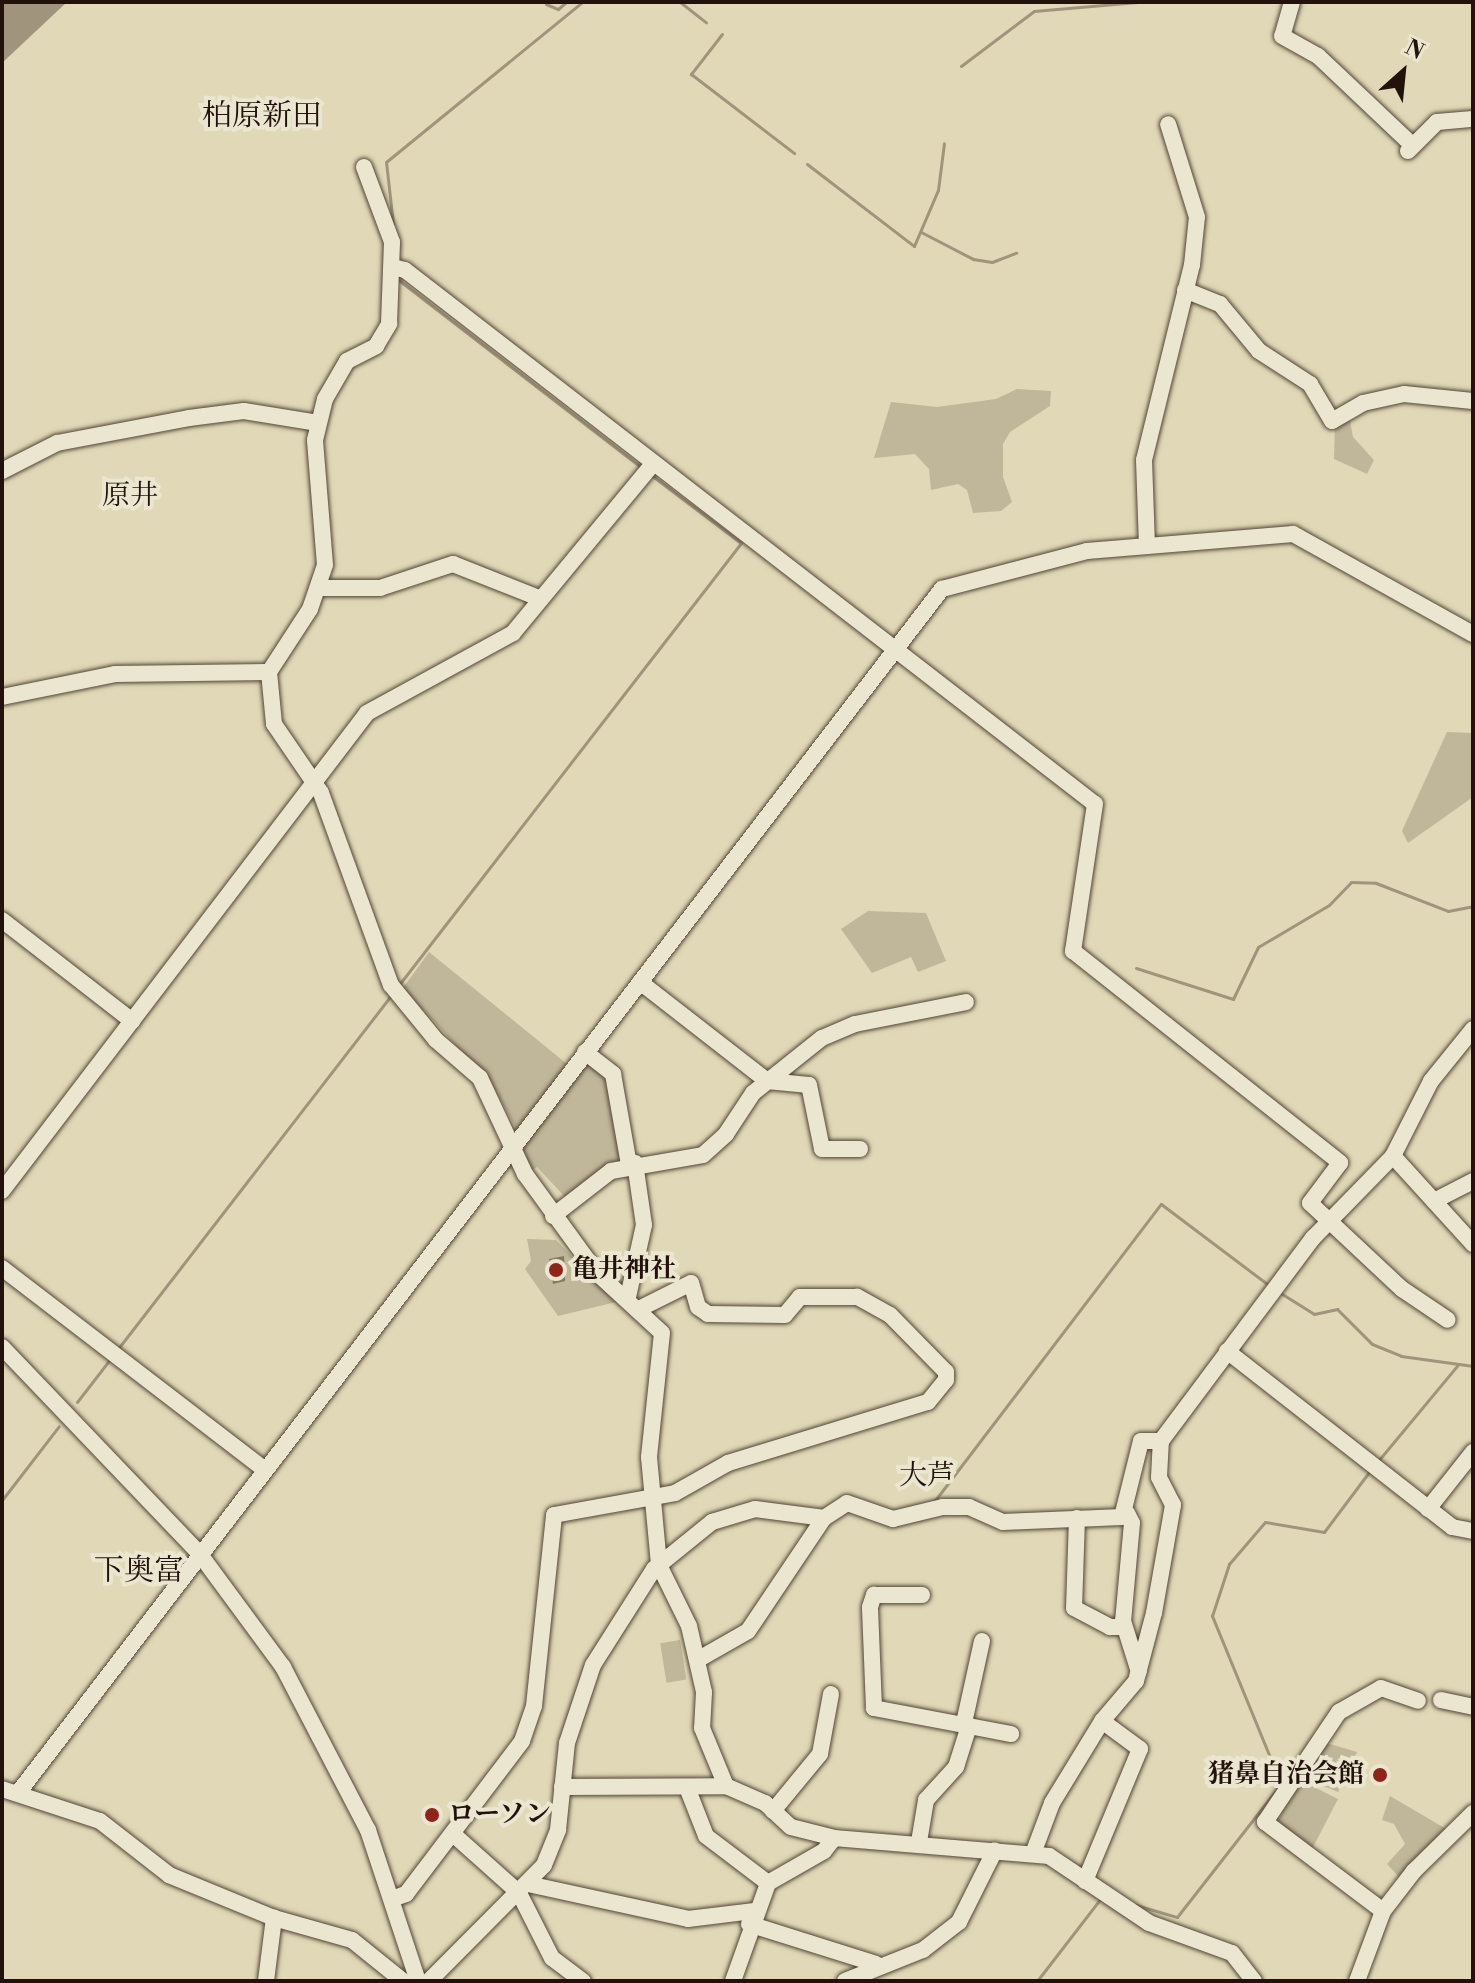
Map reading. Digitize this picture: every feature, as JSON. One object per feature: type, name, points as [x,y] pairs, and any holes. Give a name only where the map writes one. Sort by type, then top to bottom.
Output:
[{"type":"street","points":[[1292,2],[1282,36],[1318,56],[1409,148],[1437,122],[1473,119]]},
{"type":"street","points":[[1147,546],[1144,460],[1185,290],[1197,217],[1168,124]]},
{"type":"street","points":[[364,167],[392,242],[393,267],[383,339],[335,376],[318,423],[325,544],[320,588],[269,672],[274,724],[316,785],[395,989],[436,1040],[480,1078],[510,1149],[553,1216],[597,1273],[662,1333],[651,1499],[659,1565],[699,1659],[702,1728],[726,1786]]},
{"type":"street","points":[[393,267],[405,270],[649,469],[896,649],[1095,804],[1073,951],[1340,1163],[1310,1203],[1328,1223],[1448,1320]]},
{"type":"street","points":[[1185,290],[1220,304],[1259,351],[1310,384],[1332,421],[1363,403],[1404,394],[1473,401]]},
{"type":"street","points":[[2,471],[57,443],[189,418],[244,411],[318,423]]},
{"type":"street","points":[[2,1191],[316,785],[367,713],[502,643],[649,469]]},
{"type":"street","points":[[403,1981],[352,1940],[274,1918],[169,1875],[100,1821],[10,1791],[199,1553],[942,589],[1087,551],[1293,534],[1473,634]]},
{"type":"street","points":[[320,588],[380,588],[453,564],[539,598]]},
{"type":"street","points":[[2,697],[115,674],[269,672]]},
{"type":"street","points":[[2,920],[132,1021]]},
{"type":"street","points":[[640,982],[767,1081],[813,1090],[822,1149],[860,1149]]},
{"type":"street","points":[[553,1216],[599,1178],[632,1164],[703,1155],[767,1081],[840,1029],[966,1002]]},
{"type":"street","points":[[1034,1851],[1052,1803],[1102,1721],[1139,1672],[1173,1505],[1159,1477],[1161,1441],[1328,1223],[1393,1156],[1431,1081],[1473,1029]]},
{"type":"street","points":[[585,1052],[613,1074],[644,1225],[633,1303]]},
{"type":"street","points":[[1393,1156],[1473,1244]]},
{"type":"street","points":[[1434,1201],[1473,1181]]},
{"type":"street","points":[[2,1268],[263,1468]]},
{"type":"street","points":[[392,1899],[406,1894],[516,1753],[534,1706],[554,1515],[651,1499],[787,1442],[928,1402],[944,1388],[946,1372],[890,1315],[857,1297],[800,1297],[785,1315],[708,1314],[698,1307],[691,1283],[633,1303]]},
{"type":"street","points":[[2,1347],[199,1553],[252,1620],[311,1714],[368,1830],[418,1981]]},
{"type":"street","points":[[1227,1351],[1452,1527],[1473,1531]]},
{"type":"street","points":[[1139,1672],[1124,1627],[1132,1523],[1127,1513],[1134,1454],[1148,1437],[1161,1441]]},
{"type":"street","points":[[1428,1509],[1473,1452]]},
{"type":"street","points":[[699,1659],[748,1631],[824,1518],[847,1503],[878,1518],[943,1507],[969,1507],[1003,1522],[1127,1513]]},
{"type":"street","points":[[429,1981],[523,1888],[554,1850],[567,1743],[593,1665],[635,1592],[659,1565],[732,1513],[755,1509],[824,1518]]},
{"type":"street","points":[[1077,1518],[1074,1608],[1110,1627],[1124,1627]]},
{"type":"street","points":[[922,1595],[870,1600],[871,1701],[874,1708],[1011,1734]]},
{"type":"street","points":[[919,1842],[926,1800],[956,1767],[982,1641]]},
{"type":"street","points":[[1383,1911],[1265,1822],[1339,1712],[1381,1688],[1418,1701]]},
{"type":"street","points":[[773,1811],[820,1754],[831,1694]]},
{"type":"street","points":[[1441,1700],[1473,1707]]},
{"type":"street","points":[[1085,1881],[1140,1749],[1102,1721]]},
{"type":"street","points":[[562,1787],[688,1790],[726,1786],[773,1811],[791,1827],[834,1838],[1034,1851],[1149,1923],[1232,1953],[1254,1981]]},
{"type":"street","points":[[688,1790],[706,1836],[768,1883]]},
{"type":"street","points":[[1357,1981],[1383,1911],[1414,1871],[1473,1813]]},
{"type":"street","points":[[453,1834],[523,1888],[688,1919],[751,1918],[876,1964]]},
{"type":"street","points":[[733,1981],[751,1918],[768,1883],[824,1851],[834,1838]]},
{"type":"street","points":[[845,1981],[876,1964],[910,1957],[959,1922],[995,1850]]},
{"type":"street","points":[[523,1888],[552,1958],[583,1981]]},
{"type":"street","points":[[266,1981],[274,1918]]},
{"type":"shaded area","points":[[2,2],[67,2],[2,63]]},
{"type":"shaded area","points":[[1017,389],[1051,391],[1050,406],[1010,432],[1003,444],[1003,477],[1012,502],[1001,511],[973,513],[967,490],[958,484],[931,490],[929,469],[915,454],[874,458],[891,402],[937,407],[996,399]]},
{"type":"shaded area","points":[[1349,416],[1353,437],[1374,460],[1367,474],[1334,459],[1335,423]]},
{"type":"shaded area","points":[[1447,732],[1473,733],[1473,797],[1408,843],[1402,831]]},
{"type":"shaded area","points":[[868,911],[926,913],[946,961],[918,972],[911,957],[872,973],[841,929]]},
{"type":"shaded area","points":[[429,952],[567,1064],[517,1130],[492,1084],[403,988]]},
{"type":"shaded area","points":[[588,1059],[610,1073],[626,1162],[566,1198],[537,1167],[530,1171],[521,1147]]},
{"type":"shaded area","points":[[527,1239],[556,1240],[616,1302],[558,1316],[525,1269],[531,1261]]},
{"type":"shaded area","points":[[680,1640],[686,1680],[667,1683],[660,1643]]},
{"type":"shaded area","points":[[1320,1741],[1357,1752],[1338,1792],[1302,1777]]},
{"type":"shaded area","points":[[1300,1780],[1338,1799],[1311,1851],[1276,1824]]},
{"type":"shaded area","points":[[1390,1796],[1448,1830],[1399,1877],[1387,1864],[1405,1844],[1394,1824],[1382,1820]]},
{"type":"building","name":"亀井神社","points":[[564,1256],[565,1281],[553,1284],[549,1259]]},
{"type":"waterway","points":[[546,4],[558,9],[566,2]]},
{"type":"waterway","points":[[393,224],[386,162],[582,2]]},
{"type":"waterway","points":[[680,2],[706,22]]},
{"type":"waterway","points":[[961,66],[1034,11],[1138,2]]},
{"type":"waterway","points":[[722,34],[691,74],[794,153]]},
{"type":"waterway","points":[[807,164],[914,246],[938,190],[944,143]]},
{"type":"waterway","points":[[921,232],[973,259],[992,262],[1016,253]]},
{"type":"waterway","points":[[400,281],[642,468]]},
{"type":"waterway","points":[[398,986],[741,543],[651,475]]},
{"type":"waterway","points":[[1136,968],[1233,999],[1258,947],[1329,905],[1351,882],[1376,883],[1448,911],[1473,906]]},
{"type":"waterway","points":[[117,1350],[391,995]]},
{"type":"waterway","points":[[933,1503],[1161,1204],[1267,1284]]},
{"type":"waterway","points":[[1279,1292],[1314,1314],[1337,1309],[1372,1344],[1401,1356],[1473,1366]]},
{"type":"waterway","points":[[77,1402],[111,1358]]},
{"type":"waterway","points":[[1378,1461],[1457,1366]]},
{"type":"waterway","points":[[2,1500],[59,1426]]},
{"type":"waterway","points":[[1136,1905],[1177,1917],[1281,1784],[1212,1616],[1229,1564],[1265,1522],[1324,1532],[1369,1472]]},
{"type":"waterway","points":[[1037,1981],[1101,1898]]},
{"type":"place","name":"亀井神社","points":[[556,1270]]},
{"type":"place","name":"猪鼻自治会館","points":[[1380,1775]]},
{"type":"place","name":"ローソン","points":[[432,1815]]},
{"type":"district","name":"柏原新田","points":[[262,116]]},
{"type":"district","name":"原井","points":[[130,496]]},
{"type":"district","name":"大芦","points":[[927,1476]]},
{"type":"district","name":"下奥富","points":[[139,1571]]}]
